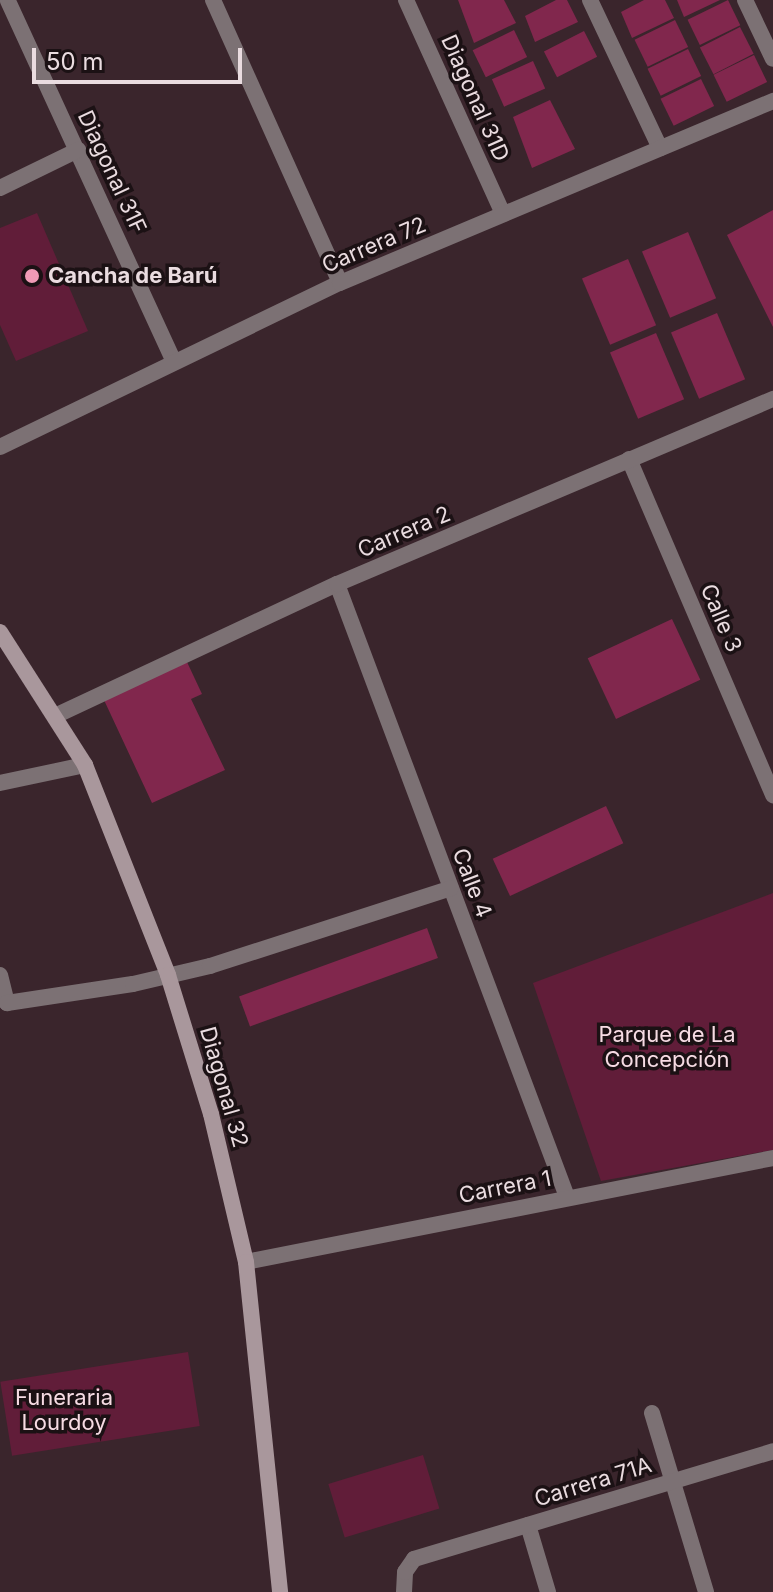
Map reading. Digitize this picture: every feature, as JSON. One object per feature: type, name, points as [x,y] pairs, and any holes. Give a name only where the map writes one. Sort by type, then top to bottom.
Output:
[{"type":"street","points":[[0,4],[8,0]]},
{"type":"street","name":"Diagonal 31F","points":[[8,0],[174,362]]},
{"type":"street","points":[[213,0],[340,283]]},
{"type":"street","name":"Diagonal 31D","points":[[406,0],[503,214]]},
{"type":"street","points":[[590,0],[660,148]]},
{"type":"street","points":[[745,0],[773,59]]},
{"type":"street","name":"Carrera 72","points":[[0,447],[340,283],[773,101]]},
{"type":"street","points":[[0,188],[78,150]]},
{"type":"street","name":"Carrera 2","points":[[57,715],[337,584],[773,399]]},
{"type":"street","name":"Calle 3","points":[[629,459],[773,795]]},
{"type":"street","name":"Calle 4","points":[[337,584],[567,1197]]},
{"type":"street","name":"Diagonal 32","points":[[0,632],[57,715],[85,765],[168,975],[211,1114],[246,1262],[280,1592]]},
{"type":"street","points":[[0,783],[85,765]]},
{"type":"street","points":[[0,975],[4,1004],[168,975],[451,888]]},
{"type":"street","name":"Carrera 1","points":[[246,1262],[773,1158]]},
{"type":"street","points":[[652,1413],[706,1592]]},
{"type":"street","name":"Carrera 71A","points":[[404,1592],[408,1565],[426,1554],[773,1451]]},
{"type":"street","points":[[528,1525],[548,1592]]},
{"type":"green space","name":"Cancha de Barú","points":[[37,213],[88,331],[16,361],[0,325],[0,228]]},
{"type":"green space","name":"Parque de La Concepción","points":[[773,893],[773,1150],[601,1181],[533,983]]},
{"type":"green space","name":"Funeraria Lourdoy","points":[[188,1352],[200,1426],[12,1456],[0,1382]]},
{"type":"green space","points":[[423,1455],[439,1509],[345,1537],[328,1484]]},
{"type":"building","points":[[458,0],[504,0],[516,23],[474,43]]},
{"type":"building","points":[[556,0],[567,0],[578,22],[535,42],[525,16]]},
{"type":"building","points":[[644,0],[665,0],[674,18],[632,38],[621,12]]},
{"type":"building","points":[[677,0],[720,0],[684,17]]},
{"type":"building","points":[[728,0],[740,25],[700,45],[688,20]]},
{"type":"building","points":[[675,20],[688,47],[648,67],[635,40]]},
{"type":"building","points":[[740,27],[754,54],[714,74],[700,47]]},
{"type":"building","points":[[514,30],[527,57],[486,77],[473,50]]},
{"type":"building","points":[[584,31],[597,57],[557,77],[544,51]]},
{"type":"building","points":[[688,49],[701,76],[661,96],[648,69]]},
{"type":"building","points":[[754,55],[767,82],[727,102],[714,75]]},
{"type":"building","points":[[533,61],[545,88],[504,107],[492,79]]},
{"type":"building","points":[[701,79],[714,106],[674,126],[661,99]]},
{"type":"building","points":[[550,100],[575,149],[532,168],[513,117]]},
{"type":"building","points":[[773,210],[773,327],[727,235]]},
{"type":"building","points":[[688,232],[716,298],[670,318],[642,252]]},
{"type":"building","points":[[628,259],[656,325],[610,345],[582,279]]},
{"type":"building","points":[[717,313],[745,379],[699,399],[671,333]]},
{"type":"building","points":[[656,333],[684,399],[638,419],[610,353]]},
{"type":"building","points":[[672,619],[700,680],[616,719],[588,658]]},
{"type":"building","points":[[187,662],[202,694],[191,699],[225,770],[152,803],[104,700]]},
{"type":"building","points":[[606,806],[623,843],[510,896],[493,859]]},
{"type":"building","points":[[427,928],[438,958],[250,1026],[239,996]]},
{"type":"place","name":"Cancha de Barú","points":[[32,276]]}]
